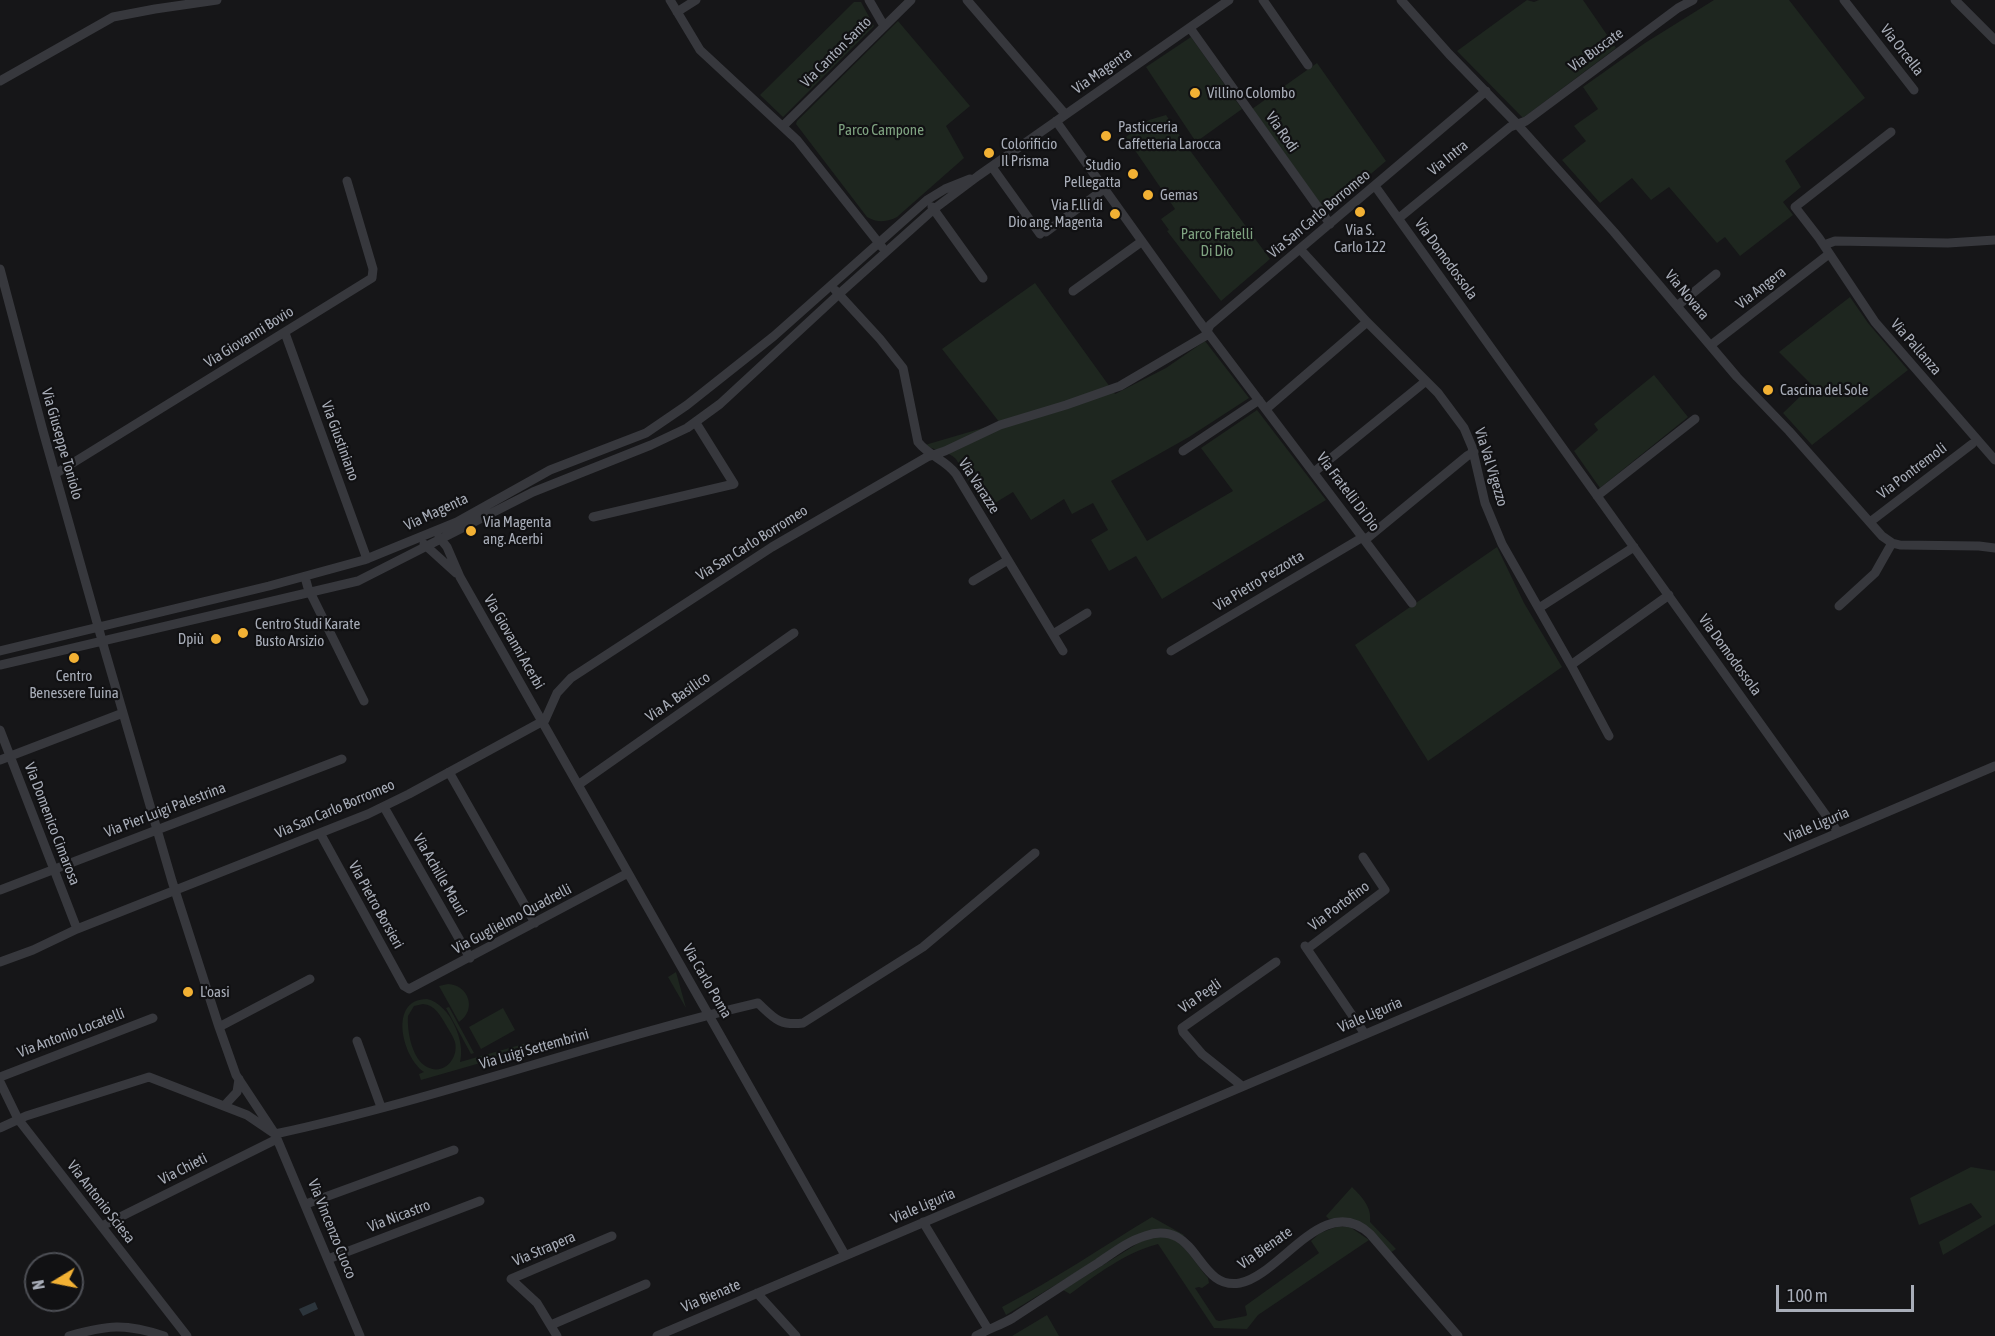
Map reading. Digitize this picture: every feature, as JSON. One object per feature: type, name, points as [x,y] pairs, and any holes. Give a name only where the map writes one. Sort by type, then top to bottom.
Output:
[{"type":"street","points":[[0,81],[113,17],[217,0]]},
{"type":"street","points":[[670,0],[700,50],[805,149],[883,247]]},
{"type":"street","points":[[676,12],[696,0]]},
{"type":"street","points":[[869,0],[884,26]]},
{"type":"street","name":"Via Canton Santo","points":[[783,126],[911,0]]},
{"type":"street","points":[[967,0],[1065,114]]},
{"type":"street","name":"Via Magenta","points":[[0,651],[367,559],[461,519],[540,475],[646,433],[687,405],[752,354],[831,286],[978,176],[1229,0]]},
{"type":"street","points":[[1263,0],[1308,65]]},
{"type":"street","name":"Via Novara","points":[[1401,0],[1518,124],[1711,345],[1870,522],[1892,543]]},
{"type":"street","points":[[1671,0],[1678,9]]},
{"type":"street","name":"Via Buscate","points":[[1518,124],[1526,121],[1693,0]]},
{"type":"street","name":"Via Orcella","points":[[1844,0],[1914,90]]},
{"type":"street","points":[[1955,0],[1995,40]]},
{"type":"street","name":"Via Rodi","points":[[1190,28],[1330,224]]},
{"type":"street","name":"Via San Carlo Borromeo","points":[[0,962],[384,807],[542,722],[548,717],[561,688],[574,676],[772,547],[927,457],[1000,425],[1120,386],[1204,337],[1210,325],[1486,91]]},
{"type":"street","name":"Via Fratelli Di Dio","points":[[1056,121],[1141,242],[1412,603]]},
{"type":"street","name":"Via Intra","points":[[1399,218],[1510,127],[1518,124]]},
{"type":"street","name":"Via Pallanza","points":[[1891,132],[1795,207],[1827,249],[1875,322],[1995,460]]},
{"type":"street","points":[[992,167],[1043,233],[1104,189]]},
{"type":"street","name":"Via Magenta","points":[[0,665],[363,579],[533,492],[651,445],[696,423],[720,404],[838,294],[927,200],[945,189],[978,176]]},
{"type":"street","name":"Via Giovanni Bovio","points":[[55,474],[372,278],[373,270],[347,181]]},
{"type":"street","name":"Via Domodossola","points":[[1376,186],[1838,832]]},
{"type":"street","points":[[927,200],[983,278]]},
{"type":"street","points":[[1827,249],[1834,241],[1940,243],[1995,240]]},
{"type":"street","points":[[1073,291],[1141,242]]},
{"type":"street","name":"Via Val Vigezzo","points":[[1300,249],[1367,322],[1444,399],[1460,421],[1470,439],[1484,497],[1502,544],[1609,736]]},
{"type":"street","name":"Via Angera","points":[[1711,345],[1827,249]]},
{"type":"street","name":"Via Giuseppe Toniolo","points":[[0,268],[102,641],[176,891]]},
{"type":"street","points":[[1677,306],[1716,274]]},
{"type":"street","points":[[831,286],[838,294]]},
{"type":"street","name":"Via Varazze","points":[[838,294],[880,339],[903,368],[916,437],[922,447],[945,461],[956,474],[1063,651]]},
{"type":"street","points":[[1266,409],[1367,322]]},
{"type":"street","name":"Via Giustiniano","points":[[285,333],[367,559]]},
{"type":"street","points":[[1314,472],[1426,381]]},
{"type":"street","points":[[1183,451],[1259,400]]},
{"type":"street","points":[[1597,496],[1695,420]]},
{"type":"street","points":[[593,517],[734,484],[696,423]]},
{"type":"street","points":[[646,433],[651,445]]},
{"type":"street","name":"Via Pontremoli","points":[[1870,522],[1972,444]]},
{"type":"street","name":"Via Pietro Pezzotta","points":[[1171,651],[1364,538],[1474,452]]},
{"type":"street","points":[[434,531],[447,547],[460,577]]},
{"type":"street","points":[[422,536],[427,547],[460,577]]},
{"type":"street","points":[[1979,546],[1995,541]]},
{"type":"street","points":[[1839,606],[1875,573],[1892,543],[1910,546],[1995,548]]},
{"type":"street","points":[[1539,608],[1634,547]]},
{"type":"street","points":[[973,581],[1008,560]]},
{"type":"street","points":[[305,576],[311,593],[364,701]]},
{"type":"street","name":"Via Giovanni Acerbi","points":[[460,577],[542,722]]},
{"type":"street","points":[[1571,665],[1669,595]]},
{"type":"street","points":[[1053,634],[1087,613]]},
{"type":"street","name":"Via A. Basilico","points":[[578,785],[794,633]]},
{"type":"street","points":[[0,760],[123,713]]},
{"type":"street","name":"Via Carlo Poma","points":[[542,722],[845,1255]]},
{"type":"street","name":"Via Domenico Cimarosa","points":[[0,730],[77,929]]},
{"type":"street","name":"Via Pier Luigi Palestrina","points":[[0,891],[342,759]]},
{"type":"street","name":"Viale Liguria","points":[[757,1293],[1995,766]]},
{"type":"street","points":[[449,772],[535,924]]},
{"type":"street","name":"Via Achille Mauri","points":[[384,807],[470,958]]},
{"type":"street","name":"Via Pietro Borsieri","points":[[320,833],[404,986],[409,990]]},
{"type":"street","name":"Via Luigi Settembrini","points":[[276,1136],[708,1014],[758,1002],[779,1022],[803,1023],[923,946],[1035,853]]},
{"type":"street","name":"Via Portofino","points":[[1363,857],[1385,887],[1385,891],[1306,947],[1365,1034]]},
{"type":"street","name":"Via Guglielmo Quadrelli","points":[[409,990],[628,873]]},
{"type":"street","name":"Via Vincenzo Cuoco","points":[[176,891],[238,1079],[276,1136],[360,1336]]},
{"type":"street","name":"Via Pegli","points":[[1242,1086],[1202,1054],[1182,1028],[1276,962]]},
{"type":"street","points":[[219,1027],[310,979]]},
{"type":"street","name":"Via Antonio Locatelli","points":[[0,1077],[153,1018]]},
{"type":"street","points":[[357,1041],[381,1107]]},
{"type":"street","points":[[0,1128],[18,1119],[149,1077],[255,1119],[276,1136]]},
{"type":"street","points":[[224,1106],[237,1092],[238,1079]]},
{"type":"street","name":"Via Antonio Sciesa","points":[[0,1082],[18,1119],[187,1336]]},
{"type":"street","name":"Via Chieti","points":[[102,1226],[276,1136]]},
{"type":"street","points":[[306,1204],[454,1150]]},
{"type":"street","name":"Via Nicastro","points":[[328,1259],[480,1201]]},
{"type":"street","points":[[923,1222],[988,1329]]},
{"type":"street","name":"Via Bienate","points":[[976,1336],[1011,1319],[1123,1246],[1146,1236],[1162,1233],[1175,1236],[1186,1244],[1212,1275],[1223,1281],[1238,1283],[1256,1276],[1318,1229],[1344,1222],[1368,1233],[1458,1336]]},
{"type":"street","name":"Via Strapera","points":[[557,1336],[535,1300],[512,1279],[612,1236]]},
{"type":"street","points":[[551,1325],[646,1284]]},
{"type":"street","name":"Via Bienate","points":[[657,1336],[757,1293],[796,1336]]},
{"type":"street","points":[[69,1336],[109,1326],[140,1329],[164,1336]]},
{"type":"green space","points":[[1527,0],[1534,2],[1583,0],[1616,48],[1523,118],[1457,51]]},
{"type":"green space","points":[[1714,0],[1789,0],[1865,98],[1785,161],[1801,187],[1783,202],[1793,215],[1740,256],[1725,237],[1717,243],[1669,187],[1651,200],[1632,178],[1600,203],[1562,160],[1586,141],[1574,126],[1598,109],[1583,87],[1645,43]]},
{"type":"green space","points":[[854,2],[861,2],[874,26],[783,117],[760,95]]},
{"type":"green space","name":"Parco Campone","points":[[898,21],[970,106],[946,126],[964,158],[897,217],[879,221],[867,217],[796,124]]},
{"type":"green space","points":[[1191,37],[1242,109],[1196,142],[1146,67]]},
{"type":"green space","points":[[1317,63],[1386,161],[1326,212],[1252,109]]},
{"type":"green space","name":"Parco Fratelli Di Dio","points":[[1166,115],[1270,259],[1221,301],[1167,231],[1169,230],[1161,219],[1175,209],[1126,137],[1149,120]]},
{"type":"green space","points":[[1035,283],[1115,394],[1166,368],[1205,341],[1249,398],[1189,437],[1111,481],[1147,541],[1233,491],[1201,448],[1257,410],[1326,500],[1162,599],[1136,556],[1109,571],[1091,540],[1108,530],[1093,503],[1072,514],[1064,499],[1031,520],[1013,492],[985,509],[956,459],[925,445],[1000,423],[942,349]]},
{"type":"green space","points":[[1850,297],[1868,323],[1908,370],[1812,445],[1783,413],[1812,385],[1779,352]]},
{"type":"green space","points":[[1654,375],[1688,417],[1600,488],[1574,451],[1598,430],[1594,424]]},
{"type":"green space","points":[[1497,547],[1524,603],[1562,667],[1428,761],[1355,645]]},
{"type":"green space","points":[[676,972],[686,1008],[668,977]]},
{"type":"green space","points":[[448,984],[461,989],[468,999],[468,1011],[459,1022],[439,986]]},
{"type":"green space","points":[[427,999],[435,1002],[449,1016],[461,1044],[460,1062],[527,1043],[529,1049],[421,1080],[419,1074],[424,1072],[416,1065],[410,1054],[403,1030],[403,1018],[407,1008],[415,1002]],"holes":[[[427,1005],[439,1014],[455,1042],[455,1054],[449,1064],[439,1069],[427,1067],[418,1058],[408,1030],[408,1016],[414,1006]]]},
{"type":"green space","points":[[449,1007],[474,1053],[471,1054],[446,1008]]},
{"type":"green space","points":[[503,1008],[515,1030],[481,1049],[469,1027]]},
{"type":"green space","points":[[1971,1167],[1995,1171],[1995,1224],[1943,1255],[1939,1242],[1982,1217],[1971,1203],[1919,1225],[1910,1198]]},
{"type":"green space","points":[[1352,1187],[1368,1207],[1370,1222],[1396,1249],[1390,1253],[1343,1218],[1329,1219],[1326,1216]]},
{"type":"green space","points":[[1152,1217],[1184,1235],[1183,1237],[1136,1236],[1006,1315],[1002,1307],[1059,1275]]},
{"type":"green space","points":[[1339,1226],[1350,1227],[1369,1240],[1258,1315],[1247,1329],[1214,1328],[1158,1244],[1123,1258],[1070,1294],[1063,1290],[1140,1242],[1163,1237],[1180,1244],[1208,1278],[1209,1283],[1202,1288],[1195,1288],[1216,1320],[1246,1316],[1245,1306],[1319,1253],[1311,1241],[1320,1233]]},
{"type":"green space","points":[[1047,1315],[1059,1336],[1012,1336]]},
{"type":"shaded area","points":[[315,1302],[318,1309],[303,1316],[299,1309]]},
{"type":"place","name":"Villino Colombo","points":[[1195,93]]},
{"type":"place","name":"Pasticceria Caffetteria Larocca","points":[[1106,136]]},
{"type":"place","name":"Colorificio Il Prisma","points":[[989,153]]},
{"type":"place","name":"Studio Pellegatta","points":[[1133,174]]},
{"type":"place","name":"Gemas","points":[[1148,195]]},
{"type":"place","name":"Via S. Carlo 122","points":[[1360,212]]},
{"type":"place","name":"Via F.lli di Dio ang. Magenta","points":[[1115,214]]},
{"type":"place","name":"Cascina del Sole","points":[[1768,390]]},
{"type":"place","name":"Via Magenta ang. Acerbi","points":[[471,531]]},
{"type":"place","name":"Centro Studi Karate Busto Arsizio","points":[[243,633]]},
{"type":"place","name":"Dpiù","points":[[216,639]]},
{"type":"place","name":"Centro Benessere Tuina","points":[[74,658]]},
{"type":"place","name":"L'oasi","points":[[188,992]]}]
